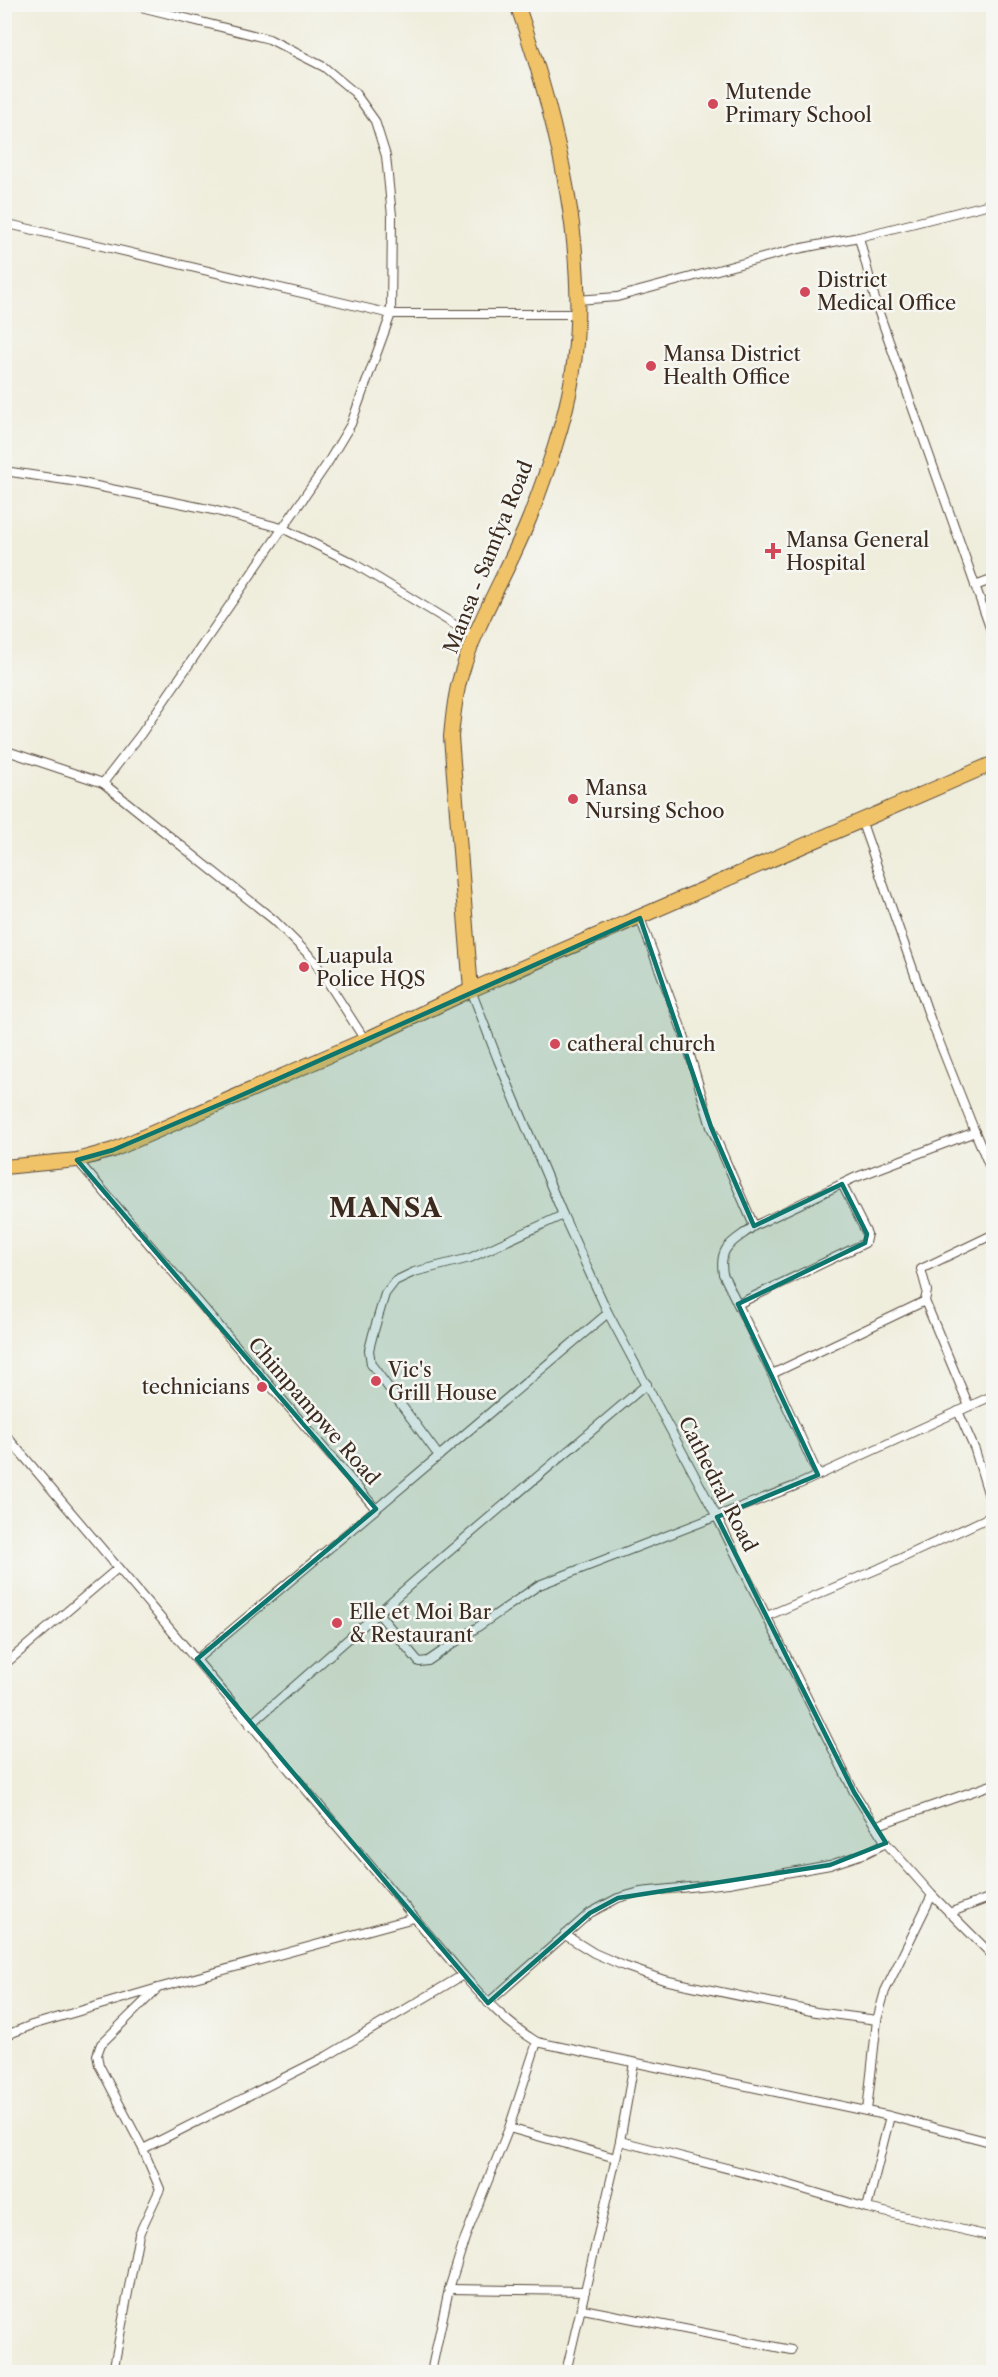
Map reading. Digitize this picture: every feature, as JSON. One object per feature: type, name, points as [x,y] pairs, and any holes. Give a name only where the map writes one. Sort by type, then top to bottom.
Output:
[{"type":"main road","name":"Mansa - Samfya Road","points":[[471,990],[451,737],[454,707],[461,675],[475,637],[530,518],[555,444],[572,380],[578,300],[571,217],[562,165],[548,106],[518,4]]},
{"type":"main road","points":[[4,1167],[77,1160],[113,1150],[365,1040],[471,990],[993,763]]},
{"type":"street","points":[[103,783],[141,734],[327,464],[351,424],[391,314],[392,216],[386,156],[375,121],[355,93],[324,67],[269,39],[129,4]]},
{"type":"street","points":[[578,300],[631,294],[792,250],[859,237],[993,203]]},
{"type":"street","points":[[4,223],[391,314],[577,314]]},
{"type":"street","points":[[859,237],[877,307],[993,639]]},
{"type":"street","points":[[4,471],[213,510],[282,528],[353,563],[475,637]]},
{"type":"street","points":[[975,586],[993,579]]},
{"type":"street","points":[[4,750],[103,783],[274,920],[313,959],[365,1040]]},
{"type":"street","points":[[861,820],[931,1021],[993,1177]]},
{"type":"street","points":[[640,918],[685,1038],[711,1126],[754,1226]]},
{"type":"street","name":"Cathedral Road","points":[[471,990],[563,1215],[608,1313],[717,1517],[854,1792],[886,1843],[932,1895],[993,1957]]},
{"type":"street","points":[[818,1475],[723,1274],[721,1255],[754,1226],[842,1184],[975,1132]]},
{"type":"street","name":"Chimpampwe Road","points":[[77,1160],[376,1509],[608,1313]]},
{"type":"street","points":[[738,1304],[866,1243],[867,1234],[842,1184]]},
{"type":"street","points":[[439,1456],[371,1364],[369,1350],[386,1294],[395,1281],[414,1272],[470,1258],[563,1215]]},
{"type":"street","points":[[969,1406],[925,1301],[927,1291],[922,1272],[923,1267],[993,1234]]},
{"type":"street","points":[[772,1374],[925,1301]]},
{"type":"street","points":[[250,1725],[647,1384]]},
{"type":"street","points":[[378,1613],[419,1662],[423,1662],[539,1585],[717,1517],[818,1475],[993,1395]]},
{"type":"street","points":[[767,1616],[878,1569],[993,1514],[975,1450],[958,1411]]},
{"type":"street","points":[[4,1433],[414,1918],[502,2018],[537,2042],[890,2116],[993,2143]]},
{"type":"street","points":[[197,1659],[376,1509]]},
{"type":"street","points":[[4,1665],[118,1568]]},
{"type":"street","points":[[875,1826],[993,1784]]},
{"type":"street","points":[[488,2003],[590,1913],[618,1898],[640,1892],[729,1883],[830,1865],[866,1853],[886,1843]]},
{"type":"street","points":[[867,2111],[877,2020],[888,1983],[932,1895]]},
{"type":"street","points":[[949,1913],[993,1896]]},
{"type":"street","points":[[4,2036],[32,2025],[158,1988],[414,1918]]},
{"type":"street","points":[[565,1935],[614,1962],[664,1980],[816,2012],[877,2020]]},
{"type":"street","points":[[143,2149],[327,2056],[463,1975]]},
{"type":"street","points":[[113,2373],[139,2234],[160,2189],[143,2149],[99,2065],[97,2055],[105,2040],[158,1988]]},
{"type":"street","points":[[431,2373],[449,2289],[465,2238],[509,2128],[537,2042]]},
{"type":"street","points":[[567,2373],[620,2140],[634,2063]]},
{"type":"street","points":[[867,2208],[890,2116]]},
{"type":"street","points":[[509,2128],[616,2158]]},
{"type":"street","points":[[620,2140],[773,2180],[867,2208],[993,2237]]},
{"type":"street","points":[[449,2289],[585,2291]]},
{"type":"street","points":[[583,2309],[791,2350]]},
{"type":"highlighted area","points":[[640,918],[711,1127],[754,1226],[842,1184],[867,1234],[865,1243],[738,1304],[818,1475],[717,1517],[854,1792],[886,1843],[830,1865],[618,1898],[590,1913],[488,2003],[197,1659],[376,1509],[77,1160],[113,1150],[235,1098]]},
{"type":"place","name":"Mutende Primary School","points":[[713,104]]},
{"type":"place","name":"District Medical Office","points":[[805,292]]},
{"type":"place","name":"Mansa District Health Office","points":[[651,366]]},
{"type":"place","name":"Mansa General Hospital","points":[[773,551]]},
{"type":"place","name":"Mansa Nursing Schoo","points":[[573,799]]},
{"type":"place","name":"Luapula Police HQS","points":[[304,967]]},
{"type":"place","name":"catheral church","points":[[555,1044]]},
{"type":"place","name":"Vic's Grill House","points":[[376,1381]]},
{"type":"place","name":"technicians","points":[[262,1387]]},
{"type":"place","name":"Elle et Moi Bar & Restaurant","points":[[337,1623]]},
{"type":"district","name":"MANSA","points":[[386,1208]]}]
